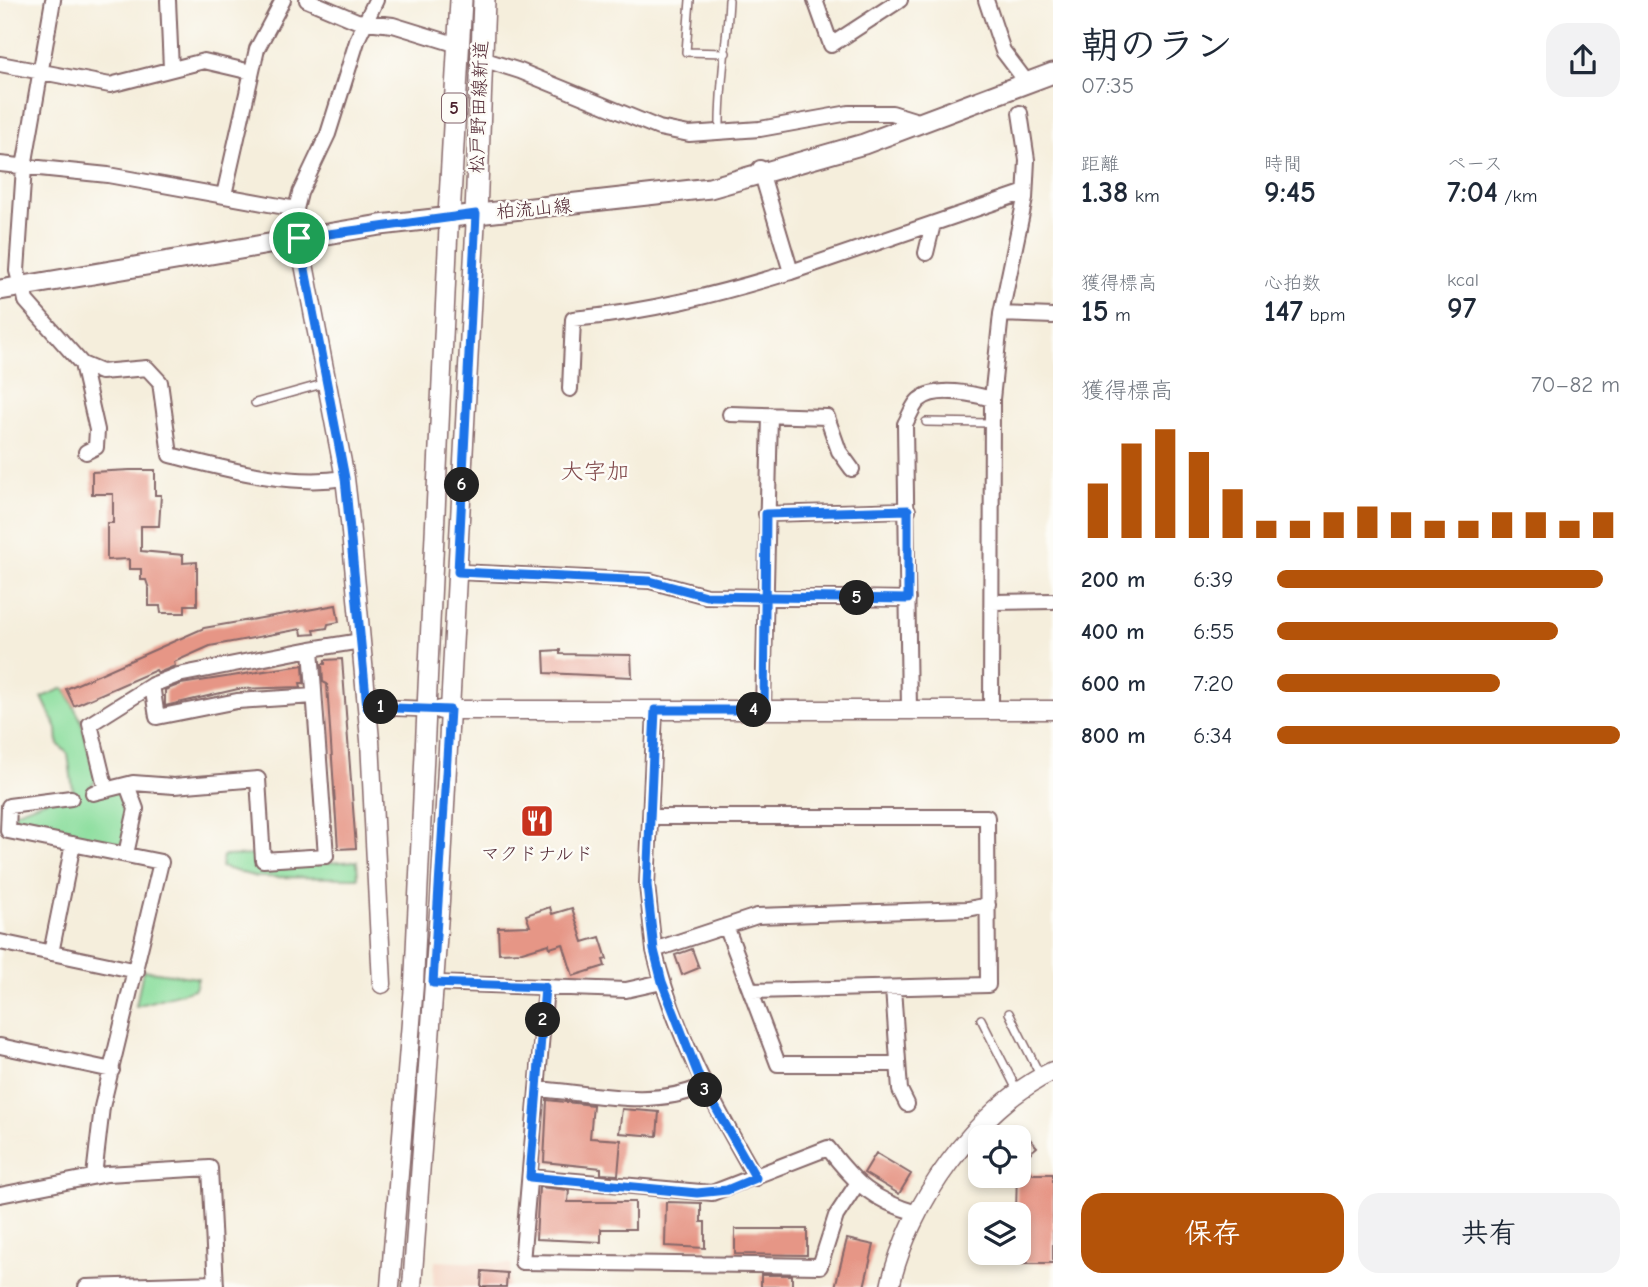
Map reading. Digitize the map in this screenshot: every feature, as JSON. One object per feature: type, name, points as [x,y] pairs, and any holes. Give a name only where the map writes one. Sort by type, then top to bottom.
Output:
[{"type":"main road","name":"松戸野田線新道","points":[[449,217],[461,0]]},
{"type":"main road","name":"松戸野田線新道","points":[[476,214],[484,0]]},
{"type":"main road","name":"柏流山線","points":[[0,290],[299,238],[449,217],[625,200],[710,188],[761,171],[864,144],[1053,73]]},
{"type":"street","points":[[53,0],[24,167],[18,271],[26,300],[82,364],[101,372],[147,368],[160,382],[170,455],[260,475],[330,480],[345,478]]},
{"type":"street","points":[[168,0],[171,69]]},
{"type":"street","points":[[224,195],[257,49],[283,0]]},
{"type":"street","points":[[307,0],[367,22],[393,25],[457,45]]},
{"type":"street","points":[[376,0],[358,38],[328,134],[300,194],[296,209],[299,238],[345,478],[367,707],[382,984]]},
{"type":"street","points":[[815,0],[831,45],[899,0]]},
{"type":"street","points":[[986,0],[1003,51],[1028,84]]},
{"type":"street","points":[[482,59],[520,71],[659,128],[689,134],[760,129],[849,113],[892,113],[921,122]]},
{"type":"street","points":[[0,64],[110,85],[204,61],[251,72]]},
{"type":"street","points":[[991,709],[992,399],[1001,314],[1025,192],[1027,160],[1020,113]]},
{"type":"street","points":[[0,164],[108,174],[296,209]]},
{"type":"street","points":[[761,171],[792,272]]},
{"type":"street","points":[[570,389],[573,320],[697,300],[792,272],[1025,192]]},
{"type":"street","points":[[412,1287],[421,1204],[476,214]]},
{"type":"street","points":[[390,1287],[414,985],[449,217]]},
{"type":"street","points":[[926,253],[933,224]]},
{"type":"street","points":[[1001,314],[1053,316]]},
{"type":"street","points":[[82,364],[97,429],[96,447],[86,452]]},
{"type":"street","points":[[909,710],[905,424],[919,400],[933,394],[951,393],[992,399]]},
{"type":"street","points":[[730,414],[827,417],[839,451],[852,468]]},
{"type":"street","points":[[764,710],[764,596],[770,415]]},
{"type":"street","points":[[766,514],[908,510]]},
{"type":"street","points":[[458,572],[650,581],[706,596],[908,599]]},
{"type":"street","points":[[992,602],[1053,601]]},
{"type":"street","points":[[311,649],[326,856],[263,860],[258,779],[174,786],[127,785],[100,792],[90,723],[152,685],[202,668],[311,649],[361,641]]},
{"type":"street","points":[[152,685],[157,717],[237,701],[314,696]]},
{"type":"street","points":[[367,707],[450,710],[1053,710]]},
{"type":"street","points":[[655,710],[647,885],[654,950],[662,982],[704,1086],[756,1178]]},
{"type":"street","points":[[126,854],[136,809],[127,785]]},
{"type":"street","points":[[71,798],[9,806],[4,830],[161,862],[102,1108],[94,1176]]},
{"type":"street","points":[[650,817],[987,817],[988,985],[751,991]]},
{"type":"street","points":[[51,953],[73,844]]},
{"type":"street","points":[[654,950],[757,916],[968,909],[988,905]]},
{"type":"street","points":[[726,926],[778,1064],[898,1064]]},
{"type":"street","points":[[0,942],[136,971]]},
{"type":"street","points":[[433,983],[626,990],[662,982]]},
{"type":"street","points":[[545,987],[522,1262],[820,1266],[836,1216],[857,1184]]},
{"type":"street","points":[[893,988],[900,1090],[907,1104]]},
{"type":"street","points":[[0,1046],[112,1070]]},
{"type":"street","points":[[890,1287],[900,1250],[917,1213],[944,1170],[989,1118],[1018,1093],[1047,1074]]},
{"type":"street","points":[[537,1089],[652,1098],[672,1097],[704,1086]]},
{"type":"street","points":[[530,1177],[697,1193],[727,1190],[828,1148],[857,1184],[879,1199],[917,1213]]},
{"type":"street","points":[[0,1195],[94,1176],[210,1168],[216,1285],[86,1287]]},
{"type":"lane","points":[[690,0],[686,51],[726,53]]},
{"type":"lane","points":[[720,132],[719,87],[726,53],[729,0]]},
{"type":"lane","points":[[255,403],[326,383]]},
{"type":"lane","points":[[926,422],[991,423]]},
{"type":"lane","points":[[1009,1013],[1047,1074]]},
{"type":"lane","points":[[981,1019],[1018,1093]]},
{"type":"shaded area","points":[[435,1261],[512,1264],[509,1287],[433,1287]]},
{"type":"green space","points":[[64,688],[81,720],[96,780],[91,786],[123,792],[130,809],[124,841],[117,845],[16,826],[13,821],[14,812],[73,790],[68,754],[58,744],[57,729],[42,697]]},
{"type":"green space","points":[[257,855],[258,867],[357,861],[358,878],[256,877],[221,867],[223,856]]},
{"type":"green space","points":[[143,970],[198,978],[195,989],[136,1006]]},
{"type":"building","points":[[155,470],[155,495],[161,495],[159,526],[141,526],[141,551],[183,555],[183,563],[197,562],[197,605],[185,605],[185,613],[161,613],[160,606],[149,606],[149,589],[146,580],[141,580],[141,569],[129,569],[129,559],[107,560],[107,523],[113,523],[113,494],[92,494],[92,472]]},
{"type":"building","points":[[336,605],[339,622],[314,630],[315,634],[302,635],[301,629],[210,646],[174,662],[175,666],[158,673],[156,670],[74,706],[66,689],[204,628]]},
{"type":"building","points":[[560,650],[560,654],[631,655],[632,677],[545,673],[544,651]]},
{"type":"building","points":[[342,659],[356,848],[338,849],[327,684],[323,682],[322,664],[325,664],[325,660]]},
{"type":"building","points":[[303,665],[304,683],[300,683],[301,687],[238,689],[165,706],[165,690],[181,684]]},
{"type":"building","points":[[550,907],[552,914],[572,908],[583,942],[600,937],[607,959],[603,960],[605,966],[573,976],[563,944],[550,948],[549,944],[522,952],[499,953],[498,927],[530,926],[526,915]]},
{"type":"building","points":[[692,949],[699,968],[682,975],[675,955]]},
{"type":"building","points":[[547,1100],[593,1105],[590,1138],[621,1140],[618,1175],[601,1174],[601,1168],[544,1162]]},
{"type":"building","points":[[622,1109],[659,1112],[657,1136],[619,1133]]},
{"type":"building","points":[[1031,1140],[1037,1147],[1031,1152]]},
{"type":"building","points":[[876,1153],[911,1174],[899,1194],[864,1173]]},
{"type":"building","points":[[1031,1171],[1033,1174],[1053,1174],[1053,1263],[1031,1263],[1031,1202],[1016,1202],[1017,1188],[1031,1188]]},
{"type":"building","points":[[539,1187],[569,1190],[568,1202],[635,1202],[635,1229],[601,1229],[601,1242],[536,1239]]},
{"type":"building","points":[[666,1202],[701,1203],[701,1222],[705,1222],[705,1248],[665,1246]]},
{"type":"building","points":[[735,1229],[807,1229],[807,1255],[735,1254]]},
{"type":"building","points":[[847,1239],[874,1245],[864,1287],[835,1287]]},
{"type":"building","points":[[482,1271],[507,1273],[506,1287],[481,1287]]},
{"type":"building","points":[[761,1275],[792,1275],[792,1287],[761,1287]]},
{"type":"place","name":"マクドナルド","points":[[537,821]]},
{"type":"district","name":"大字加","points":[[595,471]]},
{"type":"route","points":[[299,238],[345,478],[367,707],[450,710],[433,983],[545,987],[530,1177],[697,1193],[727,1190],[756,1178],[701,1082],[662,982],[654,950],[648,916],[647,885],[655,710],[764,710],[764,596],[766,514],[908,510],[908,599],[764,596],[706,596],[650,581],[458,572],[476,214],[299,238]]}]
